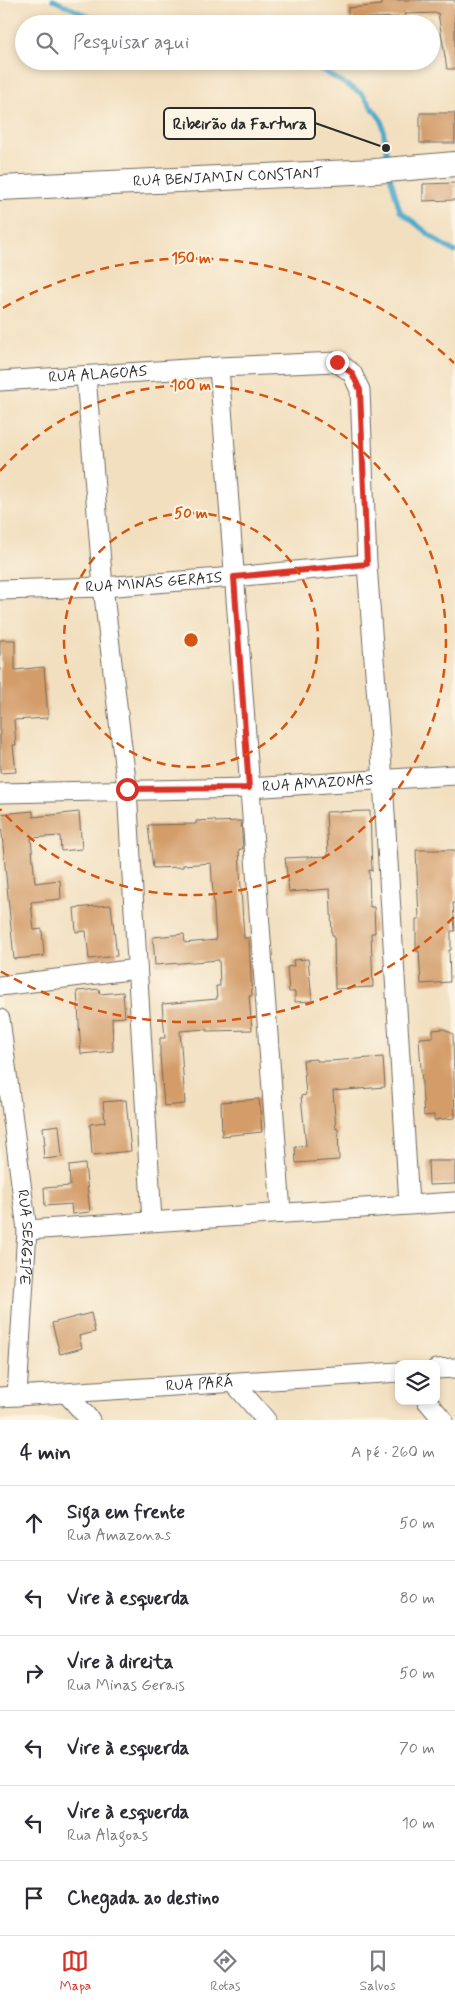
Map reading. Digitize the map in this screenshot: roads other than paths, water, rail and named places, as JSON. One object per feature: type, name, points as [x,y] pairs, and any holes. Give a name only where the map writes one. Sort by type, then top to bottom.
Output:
[{"type":"street","name":"RUA BENJAMIN CONSTANT","points":[[0,188],[375,170],[455,164]]},
{"type":"street","name":"RUA ALAGOAS","points":[[0,381],[219,367],[337,362],[352,373],[360,390],[367,564]]},
{"type":"street","points":[[219,367],[281,1212]]},
{"type":"street","points":[[86,376],[102,587],[127,789],[152,1221]]},
{"type":"street","points":[[367,564],[383,781],[409,1204]]},
{"type":"street","name":"RUA MINAS GERAIS","points":[[0,590],[102,587],[367,564]]},
{"type":"street","name":"RUA AMAZONAS","points":[[0,793],[249,788],[455,775]]},
{"type":"street","points":[[0,986],[137,969]]},
{"type":"street","name":"RUA SERGIPE","points":[[0,1020],[27,1230],[9,1397]]},
{"type":"street","points":[[27,1230],[455,1202]]},
{"type":"street","points":[[440,1369],[455,1368]]},
{"type":"street","name":"RUA PARÁ","points":[[9,1397],[395,1372]]},
{"type":"street","points":[[234,1383],[266,1420]]},
{"type":"street","points":[[68,1394],[90,1420]]},
{"type":"street","points":[[430,1405],[443,1420]]},
{"type":"waterway","points":[[53,0],[86,15]]},
{"type":"waterway","points":[[321,70],[362,94],[382,121],[388,163]]},
{"type":"waterway","points":[[390,176],[400,211],[440,243],[455,252]]},
{"type":"place","name":"Ribeirão da Fartura","points":[[386,148]]}]
